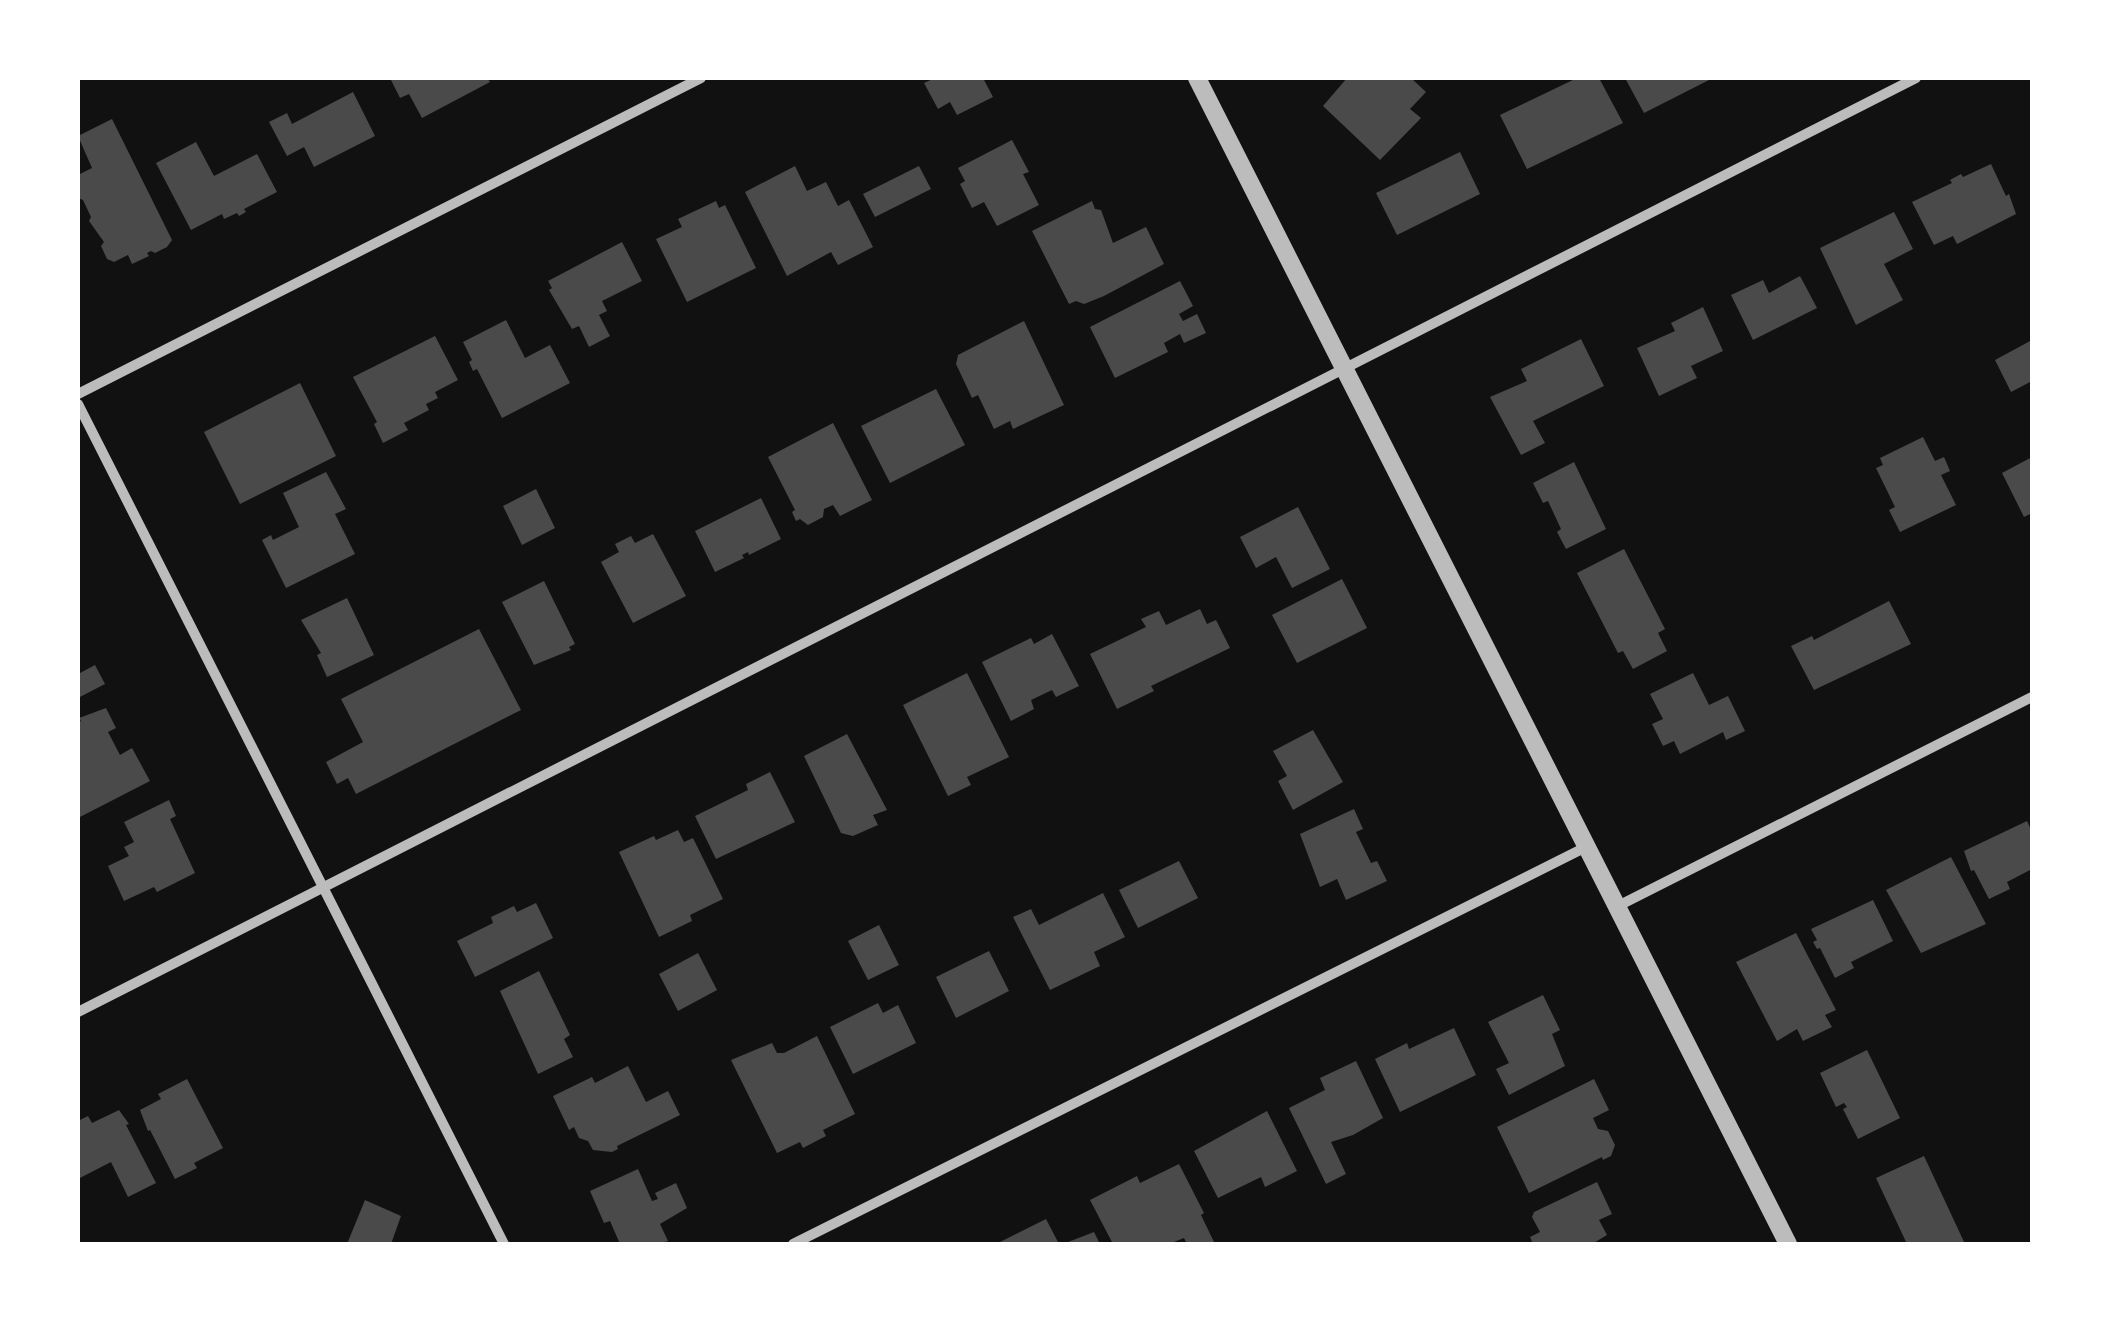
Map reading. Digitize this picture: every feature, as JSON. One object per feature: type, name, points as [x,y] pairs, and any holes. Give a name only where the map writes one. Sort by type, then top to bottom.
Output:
[{"type":"street","points":[[78,394],[701,78]]},
{"type":"street","points":[[1197,78],[1788,1244]]},
{"type":"street","points":[[78,1012],[1916,78]]},
{"type":"street","points":[[78,404],[504,1244]]},
{"type":"street","points":[[1618,906],[2032,697]]},
{"type":"street","points":[[793,1244],[1586,847]]},
{"type":"building","points":[[390,78],[487,78],[490,82],[422,118],[409,94],[400,98]]},
{"type":"building","points":[[935,78],[983,78],[993,97],[957,115],[950,102],[938,109],[924,83]]},
{"type":"building","points":[[1347,78],[1411,78],[1426,92],[1410,109],[1421,118],[1380,160],[1323,106]]},
{"type":"building","points":[[1577,78],[1599,78],[1623,123],[1527,169],[1500,115]]},
{"type":"building","points":[[1625,78],[1713,78],[1644,113]]},
{"type":"building","points":[[353,92],[375,136],[314,167],[304,147],[287,156],[269,122],[287,113],[292,124]]},
{"type":"building","points":[[112,119],[172,240],[167,247],[151,251],[132,264],[128,255],[114,262],[107,259],[101,246],[104,242],[89,221],[91,217],[83,200],[78,198],[78,175],[92,168],[78,136]]},
{"type":"building","points":[[1012,140],[1029,172],[1023,174],[1039,205],[997,226],[984,202],[972,208],[960,184],[965,181],[958,168]]},
{"type":"building","points":[[196,142],[214,176],[257,154],[277,192],[244,209],[246,212],[239,216],[237,213],[224,219],[222,214],[191,230],[156,163]]},
{"type":"building","points":[[1460,152],[1480,194],[1397,235],[1376,193]]},
{"type":"building","points":[[1991,164],[2016,214],[1957,244],[1953,236],[1934,245],[1912,202],[1952,183],[1950,180],[1961,174],[1963,177]]},
{"type":"building","points":[[795,166],[807,191],[826,182],[838,206],[849,200],[873,247],[838,265],[831,252],[787,276],[745,192]]},
{"type":"building","points":[[919,166],[931,189],[875,217],[863,194]]},
{"type":"building","points":[[716,201],[719,208],[725,205],[756,268],[687,302],[656,239],[682,227],[678,219]]},
{"type":"building","points":[[1092,201],[1095,209],[1101,210],[1113,243],[1146,227],[1164,264],[1104,296],[1084,304],[1069,304],[1032,231]]},
{"type":"building","points":[[1894,212],[1913,249],[1884,264],[1903,300],[1856,325],[1820,248]]},
{"type":"building","points":[[622,242],[642,281],[602,301],[607,311],[599,315],[610,336],[589,347],[579,326],[572,329],[549,290],[552,288],[548,281]]},
{"type":"building","points":[[1800,276],[1817,308],[1753,340],[1731,295],[1763,280],[1769,293]]},
{"type":"building","points":[[1180,281],[1193,306],[1179,314],[1183,321],[1197,314],[1206,333],[1184,343],[1180,334],[1164,343],[1168,352],[1115,378],[1090,327]]},
{"type":"building","points":[[1703,307],[1723,351],[1691,366],[1697,378],[1659,396],[1637,348],[1675,331],[1671,323]]},
{"type":"building","points":[[506,320],[525,358],[550,345],[570,383],[502,418],[477,369],[473,371],[463,342]]},
{"type":"building","points":[[1024,321],[1064,405],[1013,429],[1010,421],[994,429],[978,395],[972,398],[956,364],[958,355]]},
{"type":"building","points":[[435,336],[458,380],[435,392],[438,398],[426,404],[429,410],[404,423],[408,430],[383,443],[374,424],[377,422],[353,377]]},
{"type":"building","points":[[1581,339],[1604,386],[1533,421],[1545,443],[1521,455],[1490,397],[1527,381],[1521,369]]},
{"type":"building","points":[[2032,340],[2032,381],[2011,392],[1995,360]]},
{"type":"building","points":[[300,383],[336,456],[240,504],[204,432]]},
{"type":"building","points":[[936,389],[965,445],[890,483],[861,426]]},
{"type":"building","points":[[833,423],[872,500],[840,516],[833,505],[824,509],[823,517],[808,525],[800,519],[796,521],[792,512],[795,510],[768,457]]},
{"type":"building","points":[[1923,437],[1935,461],[1944,457],[1950,471],[1941,475],[1956,505],[1900,532],[1889,510],[1895,507],[1876,468],[1883,465],[1880,458]]},
{"type":"building","points":[[2032,457],[2032,513],[2024,517],[2002,473]]},
{"type":"building","points":[[1574,462],[1606,529],[1566,549],[1548,501],[1543,503],[1533,483]]},
{"type":"building","points":[[326,472],[346,509],[335,514],[355,554],[286,588],[262,540],[271,535],[273,540],[299,527],[283,493]]},
{"type":"building","points":[[536,489],[555,528],[522,545],[503,506]]},
{"type":"building","points":[[761,498],[781,539],[742,555],[744,558],[715,572],[695,531]]},
{"type":"building","points":[[1298,507],[1330,569],[1292,588],[1276,557],[1256,568],[1240,537]]},
{"type":"building","points":[[653,534],[686,596],[633,623],[601,562],[619,552],[615,544],[631,536],[635,543]]},
{"type":"building","points":[[1624,549],[1665,629],[1658,633],[1667,651],[1633,669],[1623,651],[1618,653],[1577,573]]},
{"type":"building","points":[[1342,579],[1367,628],[1297,663],[1272,615]]},
{"type":"building","points":[[544,581],[575,644],[569,647],[571,650],[534,665],[502,602]]},
{"type":"building","points":[[347,598],[374,655],[327,677],[317,655],[321,653],[301,620]]},
{"type":"building","points":[[1889,601],[1911,644],[1814,690],[1791,646],[1812,636],[1814,640]]},
{"type":"building","points":[[1200,609],[1207,624],[1216,620],[1230,648],[1151,686],[1154,691],[1117,709],[1090,654],[1146,627],[1141,619],[1159,611],[1166,625]]},
{"type":"building","points":[[479,629],[521,710],[356,794],[348,778],[337,784],[326,762],[363,742],[341,699]]},
{"type":"building","points":[[1052,634],[1079,686],[1056,697],[1052,690],[1031,700],[1034,709],[1011,721],[982,662],[1031,638],[1034,644]]},
{"type":"building","points":[[95,665],[105,684],[78,698],[78,667],[80,673]]},
{"type":"building","points":[[967,673],[1009,757],[967,777],[971,785],[948,796],[903,705]]},
{"type":"building","points":[[1693,673],[1709,705],[1728,696],[1745,731],[1726,740],[1723,732],[1680,754],[1674,741],[1663,746],[1652,724],[1663,719],[1650,694]]},
{"type":"building","points":[[106,708],[116,728],[108,732],[120,755],[132,748],[150,781],[78,818],[79,718]]},
{"type":"building","points":[[1313,730],[1343,782],[1293,810],[1278,781],[1287,776],[1273,751]]},
{"type":"building","points":[[847,734],[887,810],[873,815],[878,825],[853,836],[841,833],[804,756]]},
{"type":"building","points":[[770,772],[795,822],[716,859],[695,816],[748,790],[746,784]]},
{"type":"building","points":[[169,800],[176,816],[170,819],[195,873],[157,892],[154,887],[124,901],[108,866],[129,856],[124,847],[134,842],[124,822]]},
{"type":"building","points":[[1354,809],[1363,829],[1356,832],[1371,863],[1377,861],[1387,881],[1346,900],[1337,879],[1320,887],[1300,834]]},
{"type":"building","points":[[2027,821],[2032,832],[2032,869],[2007,882],[2010,889],[1989,899],[1974,870],[1971,871],[1964,851]]},
{"type":"building","points":[[678,830],[684,842],[693,838],[723,899],[690,915],[692,921],[659,937],[619,852]]},
{"type":"building","points":[[1951,857],[1986,924],[1921,953],[1886,890]]},
{"type":"building","points":[[1179,861],[1198,898],[1138,928],[1119,890]]},
{"type":"building","points":[[1103,893],[1125,937],[1094,952],[1100,966],[1050,990],[1013,917],[1031,909],[1039,925]]},
{"type":"building","points":[[1873,900],[1893,941],[1851,962],[1854,968],[1835,978],[1813,942],[1817,940],[1811,929]]},
{"type":"building","points":[[536,903],[553,938],[475,977],[457,941],[493,923],[491,917],[514,906],[517,912]]},
{"type":"building","points":[[879,925],[899,965],[868,980],[848,941]]},
{"type":"building","points":[[1796,933],[1836,1010],[1825,1015],[1832,1027],[1803,1041],[1797,1029],[1777,1041],[1736,962]]},
{"type":"building","points":[[989,951],[1009,991],[956,1018],[936,977]]},
{"type":"building","points":[[698,953],[717,990],[678,1011],[659,974]]},
{"type":"building","points":[[539,971],[570,1035],[564,1039],[573,1057],[538,1074],[500,991]]},
{"type":"building","points":[[1543,995],[1560,1030],[1552,1034],[1565,1066],[1509,1095],[1496,1069],[1509,1063],[1488,1022]]},
{"type":"building","points":[[878,1003],[883,1013],[898,1005],[916,1043],[853,1074],[830,1027]]},
{"type":"building","points":[[1454,1028],[1476,1075],[1400,1112],[1375,1059],[1407,1043],[1409,1049]]},
{"type":"building","points":[[817,1036],[855,1114],[823,1130],[826,1136],[803,1148],[800,1142],[777,1153],[731,1060],[772,1043],[777,1053],[784,1053]]},
{"type":"building","points":[[1867,1050],[1900,1118],[1858,1139],[1843,1109],[1847,1107],[1844,1103],[1836,1107],[1820,1073]]},
{"type":"building","points":[[1356,1061],[1383,1118],[1331,1142],[1346,1174],[1326,1184],[1289,1108],[1325,1090],[1320,1078]]},
{"type":"building","points":[[628,1066],[646,1102],[668,1091],[680,1115],[612,1152],[593,1150],[588,1141],[579,1138],[574,1127],[569,1130],[553,1096],[592,1077],[595,1083]]},
{"type":"building","points":[[187,1079],[223,1148],[194,1163],[197,1168],[175,1179],[140,1110],[161,1099],[158,1094]]},
{"type":"building","points":[[1594,1079],[1609,1110],[1593,1118],[1598,1129],[1608,1131],[1615,1145],[1611,1156],[1529,1193],[1497,1127]]},
{"type":"building","points":[[119,1110],[156,1183],[128,1197],[111,1162],[78,1179],[78,1121],[88,1116],[92,1123]]},
{"type":"building","points":[[1267,1111],[1297,1171],[1265,1187],[1261,1177],[1218,1198],[1194,1151]]},
{"type":"building","points":[[1924,1156],[1965,1244],[1907,1244],[1876,1178]]},
{"type":"building","points":[[1179,1164],[1214,1242],[1187,1244],[1184,1238],[1169,1244],[1113,1244],[1090,1200],[1137,1176],[1140,1183]]},
{"type":"building","points":[[638,1169],[652,1201],[658,1199],[655,1193],[676,1183],[687,1208],[660,1224],[668,1241],[620,1244],[610,1221],[604,1223],[590,1191]]},
{"type":"building","points":[[1597,1182],[1612,1214],[1599,1220],[1607,1235],[1592,1244],[1533,1244],[1530,1237],[1540,1232],[1532,1217],[1534,1212]]},
{"type":"building","points":[[365,1200],[401,1216],[391,1244],[347,1244]]},
{"type":"building","points":[[1046,1219],[1059,1244],[1000,1242]]},
{"type":"building","points":[[1094,1232],[1100,1244],[1063,1244]]}]
